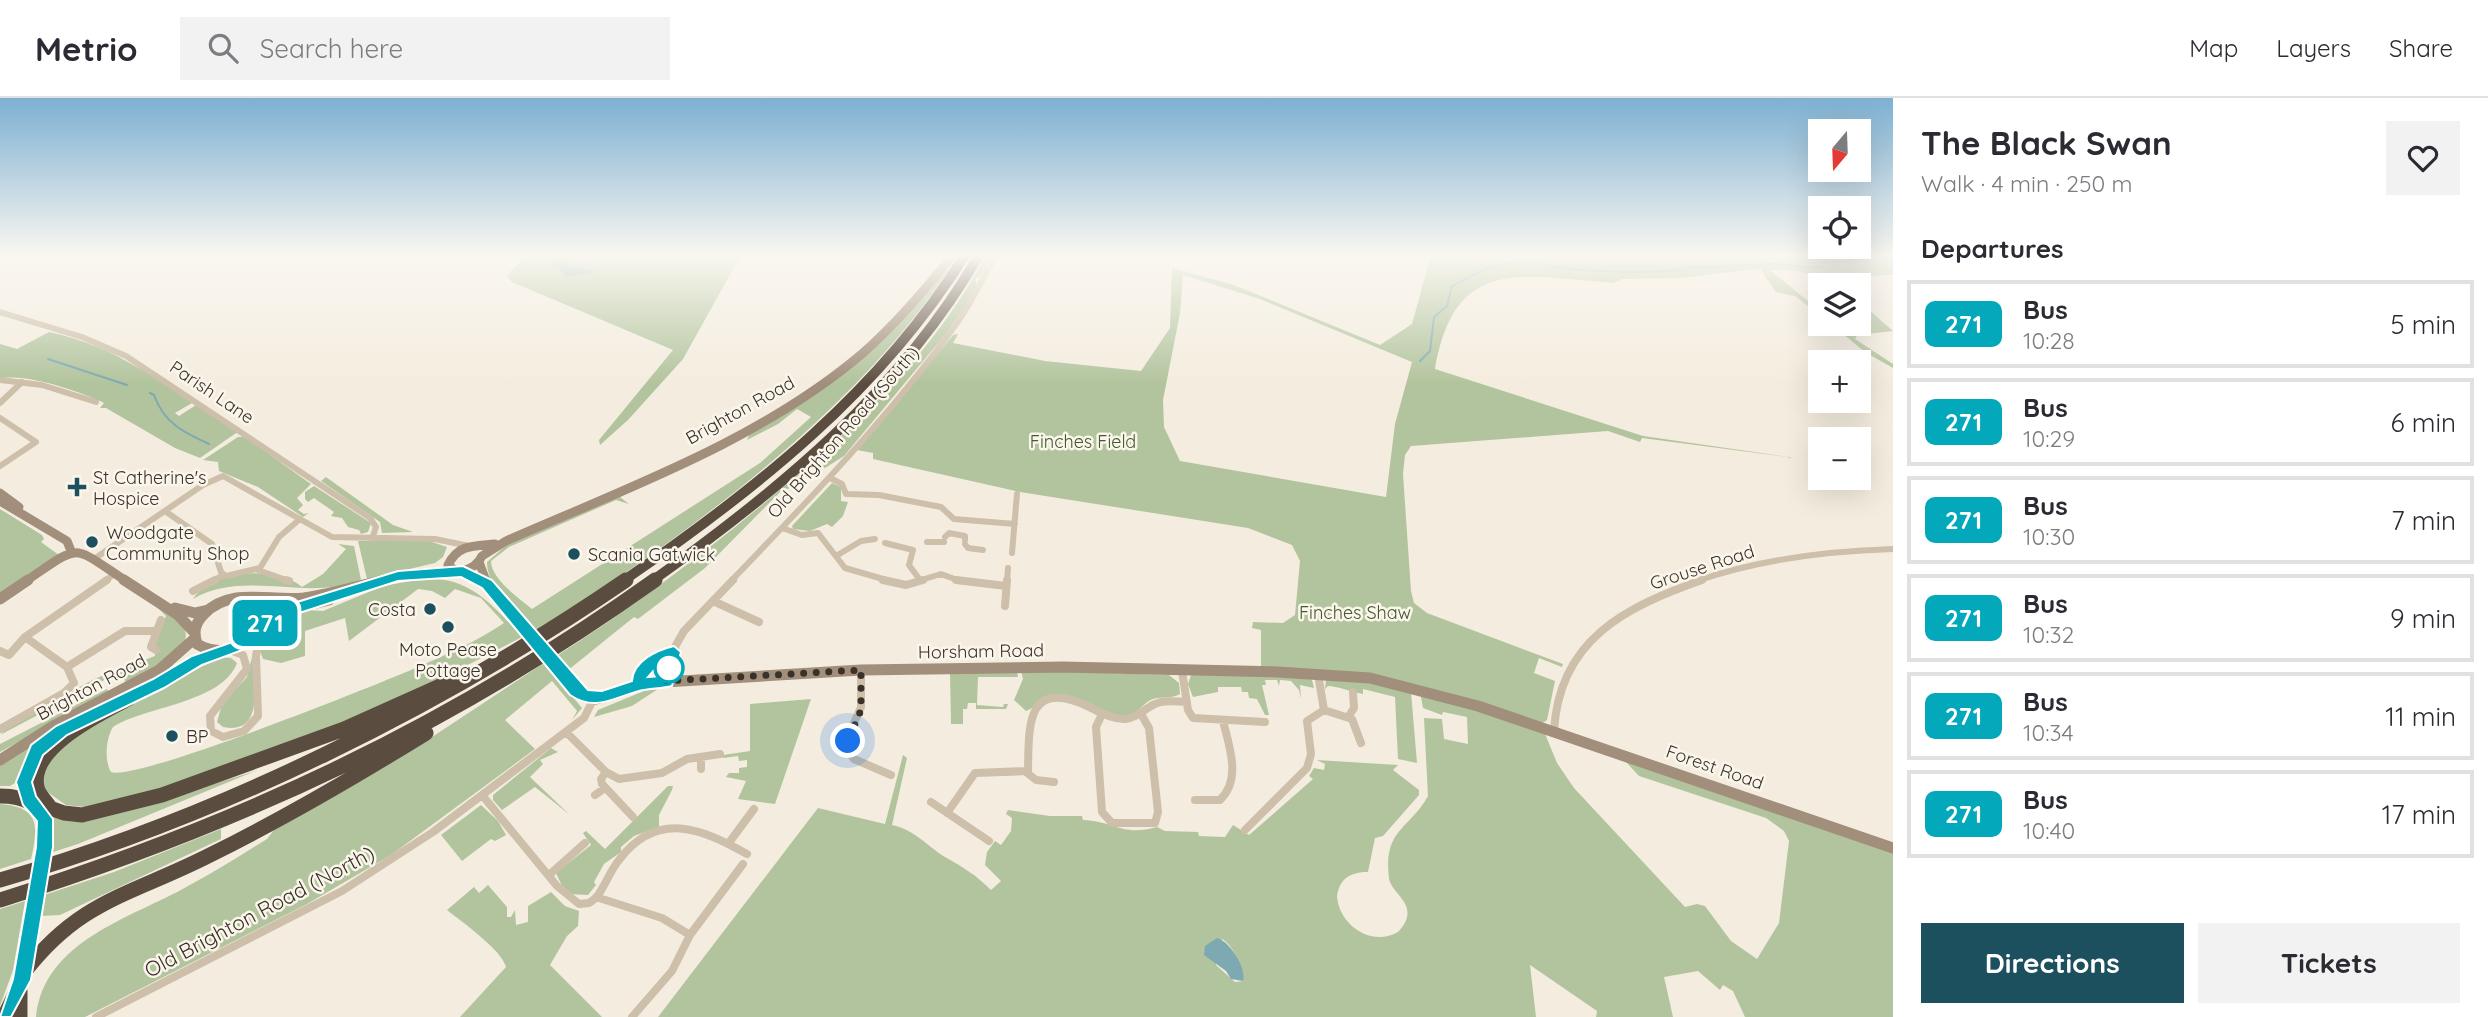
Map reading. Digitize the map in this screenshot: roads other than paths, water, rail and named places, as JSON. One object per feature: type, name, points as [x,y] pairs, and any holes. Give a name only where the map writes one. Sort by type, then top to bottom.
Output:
[{"type":"highway","points":[[0,880],[96,849],[292,771],[397,721],[521,650],[673,548],[804,442],[895,354],[939,298]]},
{"type":"highway","points":[[0,900],[89,871],[248,809],[369,754],[487,690],[565,643],[682,562],[819,449],[866,405],[909,359],[955,298]]},
{"type":"highway","points":[[0,796],[31,801],[59,812],[76,815],[104,812],[208,780],[344,729],[521,650]]},
{"type":"highway","points":[[4,1017],[23,977],[46,942],[80,914],[202,859],[256,830],[406,745],[487,690]]},
{"type":"highway","points":[[59,812],[44,801],[35,789],[35,772],[41,758],[67,732],[128,699]]},
{"type":"highway","points":[[20,1017],[23,977],[46,829],[44,816],[31,801]]},
{"type":"street","name":"Brighton Road","points":[[460,571],[506,541],[711,447],[800,399],[855,359],[895,324],[917,298]]},
{"type":"street","name":"Old Brighton Road (South)","points":[[666,681],[682,633],[830,478],[960,319],[972,298]]},
{"type":"street","name":"Parish Lane","points":[[0,312],[103,344],[165,379],[370,518],[376,527],[372,539]]},
{"type":"street","points":[[0,380],[22,381],[96,402]]},
{"type":"street","points":[[0,403],[22,381]]},
{"type":"street","points":[[0,418],[37,442],[0,466]]},
{"type":"street","points":[[94,559],[209,482],[223,476],[336,538],[442,540],[472,547],[480,559],[487,584]]},
{"type":"street","points":[[830,478],[842,484],[846,497],[879,495],[941,507],[957,520],[1015,524]]},
{"type":"street","points":[[0,493],[24,513]]},
{"type":"street","points":[[1012,553],[1017,494]]},
{"type":"street","points":[[0,501],[67,541],[71,551]]},
{"type":"street","points":[[165,511],[212,544],[224,575]]},
{"type":"street","points":[[258,570],[279,537],[300,519]]},
{"type":"street","points":[[950,536],[957,520]]},
{"type":"street","points":[[782,528],[798,535],[818,533],[828,528]]},
{"type":"street","points":[[818,533],[847,569],[863,575],[906,585],[941,574],[962,582],[1006,586]]},
{"type":"street","points":[[927,542],[950,536],[966,536],[968,548],[983,550]]},
{"type":"street","points":[[836,556],[860,541],[875,539]]},
{"type":"street","points":[[442,540],[451,548],[450,568],[487,584],[579,694],[594,698]]},
{"type":"street","name":"Brighton Road","points":[[449,557],[458,549],[506,541]]},
{"type":"street","points":[[885,543],[913,550],[910,566],[920,580]]},
{"type":"street","name":"Grouse Road","points":[[1554,731],[1560,688],[1569,667],[1596,638],[1640,605],[1707,579],[1789,558],[1828,552],[1893,549]]},
{"type":"street","points":[[0,599],[71,551],[82,552],[94,559],[187,622],[204,649],[243,655],[247,669],[211,716],[211,731],[223,737],[244,731],[258,716],[256,656],[265,608],[253,598]]},
{"type":"street","points":[[164,605],[192,612],[211,608],[232,598],[302,598],[362,587],[419,572],[449,557]]},
{"type":"street","points":[[1005,606],[1008,568]]},
{"type":"street","points":[[193,591],[224,575],[258,570],[289,581]]},
{"type":"street","points":[[419,572],[460,571]]},
{"type":"street","points":[[0,663],[25,637],[115,574]]},
{"type":"street","points":[[225,651],[247,642],[263,625],[283,611],[335,598],[362,587]]},
{"type":"street","points":[[713,601],[752,623]]},
{"type":"street","points":[[194,636],[198,621],[211,608]]},
{"type":"street","points":[[156,650],[151,647],[161,620]]},
{"type":"street","points":[[67,667],[125,631],[157,631]]},
{"type":"street","name":"Brighton Road","points":[[0,760],[54,726],[153,676],[175,660],[194,636]]},
{"type":"street","points":[[0,729],[70,689],[75,680],[67,667],[25,637]]},
{"type":"street","points":[[0,651],[9,655]]},
{"type":"street","name":"Brighton Road","points":[[31,801],[24,775],[41,745],[61,731],[128,699],[197,660],[225,651]]},
{"type":"street","name":"Old Brighton Road (South)","points":[[636,686],[640,673],[657,656],[674,652]]},
{"type":"street","name":"Horsham Road","points":[[594,698],[666,681],[861,670],[1018,667],[1318,674],[1400,683],[1524,721]]},
{"type":"street","points":[[861,670],[862,707],[849,733],[848,749],[854,759],[891,775]]},
{"type":"street","points":[[1182,671],[1188,713],[1196,719],[1265,722]]},
{"type":"street","points":[[1318,674],[1324,710]]},
{"type":"street","points":[[1349,716],[1354,708],[1353,692]]},
{"type":"street","name":"Old Brighton Road (North)","points":[[96,1017],[342,891],[387,863],[588,715],[594,698]]},
{"type":"street","points":[[1027,772],[1030,765],[1028,719],[1042,702],[1054,698],[1073,699],[1102,714],[1121,719],[1141,714],[1157,703],[1187,702]]},
{"type":"street","points":[[1245,830],[1262,809],[1304,772],[1311,757],[1307,721],[1324,710],[1349,716],[1356,725],[1361,743]]},
{"type":"street","points":[[1102,714],[1096,724],[1102,813],[1112,824],[1144,825],[1155,823],[1158,812],[1149,728],[1141,714]]},
{"type":"street","points":[[1195,800],[1220,800],[1228,792],[1232,775],[1223,721]]},
{"type":"street","name":"Forest Road","points":[[1524,721],[1893,848]]},
{"type":"street","points":[[566,732],[606,772],[621,779],[648,776],[701,757],[719,754]]},
{"type":"street","points":[[701,757],[701,769]]},
{"type":"street","points":[[606,772],[600,781],[633,817]]},
{"type":"street","points":[[947,813],[975,773],[1027,772],[1039,781],[1054,782]]},
{"type":"street","points":[[595,795],[605,788]]},
{"type":"street","points":[[482,795],[506,821],[516,839],[565,895],[576,903],[587,904],[596,897],[623,855],[659,831],[682,827],[747,854]]},
{"type":"street","points":[[931,802],[989,841]]},
{"type":"street","points":[[728,844],[754,809]]},
{"type":"street","points":[[549,875],[585,843]]},
{"type":"street","points":[[632,1017],[672,971],[690,935],[743,864]]},
{"type":"street","points":[[596,897],[662,918],[690,935]]},
{"type":"water","points":[[1217,938],[1227,944],[1236,956],[1244,976],[1243,981],[1231,979],[1226,971],[1204,955],[1205,946]]},
{"type":"waterway","points":[[1420,361],[1430,351],[1434,317],[1447,306],[1449,298]]},
{"type":"waterway","points":[[48,359],[127,385]]},
{"type":"waterway","points":[[150,393],[154,395],[169,420],[209,444]]},
{"type":"place","name":"St Catherine's Hospice","points":[[77,487]]},
{"type":"place","name":"Woodgate Community Shop","points":[[92,542]]},
{"type":"place","name":"Scania Gatwick","points":[[574,554]]},
{"type":"place","name":"Costa","points":[[430,609]]},
{"type":"place","name":"Moto Pease Pottage","points":[[448,627]]},
{"type":"place","name":"BP","points":[[172,736]]},
{"type":"park label","name":"Finches Field","points":[[1083,441]]},
{"type":"park label","name":"Finches Shaw","points":[[1355,612]]}]
